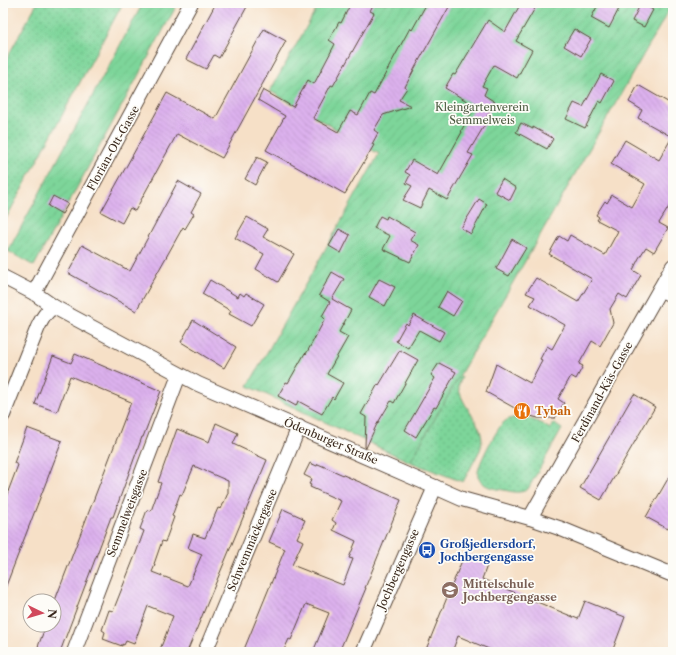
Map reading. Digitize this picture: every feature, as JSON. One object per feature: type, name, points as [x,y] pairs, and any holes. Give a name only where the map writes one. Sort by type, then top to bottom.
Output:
[{"type":"street","name":"Florian-Ott-Gasse","points":[[34,293],[191,3]]},
{"type":"street","name":"Ferdinand-Käs-Gasse","points":[[530,518],[673,266]]},
{"type":"street","name":"Ödenburger Straße","points":[[3,277],[34,293],[54,307],[179,375],[462,499],[560,528],[673,575]]},
{"type":"street","points":[[660,289],[673,296]]},
{"type":"street","points":[[3,415],[38,327],[45,314],[54,307]]},
{"type":"street","name":"Semmelweisgasse","points":[[74,652],[179,375]]},
{"type":"street","name":"Schwemmäckergasse","points":[[205,652],[299,428]]},
{"type":"street","name":"Jochbergengasse","points":[[363,652],[435,487]]},
{"type":"green space","points":[[37,3],[123,3],[3,224],[3,65]]},
{"type":"green space","points":[[143,3],[178,3],[34,266],[8,251]]},
{"type":"green space","name":"Kleingartenverein Semmelweis","points":[[320,3],[673,3],[410,462],[248,386],[379,154],[270,91]]},
{"type":"green space","points":[[459,376],[462,377],[459,383],[461,397],[478,427],[482,442],[480,450],[463,482],[410,462]]},
{"type":"green space","points":[[517,417],[535,420],[550,429],[553,423],[562,429],[528,489],[522,492],[516,492],[489,487],[482,483],[478,476],[480,465],[487,449],[503,423],[511,418]]},
{"type":"building","points":[[216,3],[249,3],[219,58],[214,55],[206,69],[186,59]]},
{"type":"building","points":[[351,3],[374,3],[370,11],[374,13],[333,86],[331,85],[313,118],[338,132],[350,111],[358,115],[370,93],[374,95],[410,28],[412,30],[427,3],[442,3],[449,7],[405,87],[407,88],[399,100],[411,106],[383,115],[374,130],[378,133],[372,144],[374,145],[345,194],[266,150],[285,116],[258,100],[263,90],[293,107],[308,80],[314,84],[335,44],[329,40],[339,22],[341,23]]},
{"type":"building","points":[[521,3],[538,3],[516,41],[532,50],[517,78],[494,65],[482,86],[487,88],[484,95],[495,102],[485,120],[487,121],[468,153],[473,155],[447,200],[429,190],[420,208],[403,200],[412,186],[406,183],[410,175],[405,172],[412,160],[438,175],[475,106],[445,88],[453,74],[455,75],[488,20],[505,32]]},
{"type":"building","points":[[599,3],[622,3],[609,28],[591,18]]},
{"type":"building","points":[[641,3],[653,10],[644,27],[632,21]]},
{"type":"building","points":[[264,29],[286,41],[222,158],[177,134],[135,211],[130,208],[122,223],[101,212],[167,93],[215,119]]},
{"type":"building","points":[[574,29],[591,39],[581,56],[564,46]]},
{"type":"building","points":[[601,74],[614,81],[602,103],[599,101],[585,128],[566,119],[574,103],[583,107]]},
{"type":"building","points":[[638,85],[673,105],[673,200],[659,223],[668,228],[654,252],[646,247],[639,258],[633,270],[641,275],[627,299],[619,294],[610,309],[613,323],[600,346],[592,341],[579,364],[583,366],[576,379],[571,376],[558,399],[564,403],[555,418],[538,418],[527,415],[486,392],[496,364],[530,383],[542,360],[540,359],[547,346],[552,349],[565,325],[530,305],[535,297],[526,293],[536,278],[578,302],[592,279],[549,254],[559,236],[567,241],[570,235],[605,255],[618,231],[597,220],[599,217],[596,215],[605,201],[607,203],[612,195],[632,207],[645,184],[611,164],[625,140],[659,160],[672,137],[638,118],[642,110],[629,102]]},
{"type":"building","points":[[521,123],[533,129],[533,127],[553,139],[547,149],[516,132]]},
{"type":"building","points":[[257,157],[267,162],[255,185],[245,179]]},
{"type":"building","points":[[502,179],[516,188],[510,200],[495,192]]},
{"type":"building","points":[[178,181],[201,194],[191,212],[194,214],[185,229],[183,227],[136,311],[68,273],[82,245],[130,271]]},
{"type":"building","points":[[53,196],[68,204],[62,214],[48,206]]},
{"type":"building","points":[[479,199],[487,204],[471,234],[461,228]]},
{"type":"building","points":[[380,216],[386,219],[387,216],[415,232],[410,240],[419,245],[410,262],[383,249],[390,236],[374,228]]},
{"type":"building","points":[[247,217],[268,229],[263,237],[294,254],[278,282],[256,269],[264,254],[235,238]]},
{"type":"building","points":[[339,229],[350,235],[341,253],[329,246]]},
{"type":"building","points":[[512,239],[526,248],[509,276],[496,269]]},
{"type":"building","points":[[332,272],[344,279],[332,299],[351,310],[339,332],[348,337],[327,374],[343,383],[334,399],[332,397],[322,414],[298,401],[296,406],[278,396],[286,382],[288,383],[305,353],[306,354],[325,319],[322,316],[330,302],[319,295]]},
{"type":"building","points":[[379,279],[395,287],[385,306],[369,297]]},
{"type":"building","points":[[210,280],[238,297],[240,293],[244,296],[246,293],[264,304],[251,326],[229,314],[231,311],[202,294]]},
{"type":"building","points":[[447,291],[462,301],[453,316],[438,307]]},
{"type":"building","points":[[414,315],[444,332],[439,341],[419,330],[408,348],[396,341],[406,323],[408,325]]},
{"type":"building","points":[[193,320],[236,347],[224,368],[181,342]]},
{"type":"building","points":[[400,350],[418,360],[394,403],[391,401],[376,426],[366,448],[366,417],[361,414]]},
{"type":"building","points":[[75,354],[161,391],[60,652],[36,652],[43,633],[62,633],[62,593],[58,593],[131,402],[70,376],[57,412],[35,404],[53,356],[71,363]]},
{"type":"building","points":[[439,363],[456,372],[436,408],[434,407],[416,437],[405,430],[435,378],[431,375]]},
{"type":"building","points":[[634,394],[655,407],[601,500],[580,488]]},
{"type":"building","points":[[216,423],[238,433],[233,444],[267,460],[187,652],[159,652],[173,616],[148,606],[134,644],[126,641],[124,645],[122,644],[122,646],[103,639],[105,632],[102,630],[109,610],[113,611],[136,553],[144,531],[140,529],[147,510],[151,511],[161,483],[158,482],[177,429],[209,442]],"holes":[[[194,466],[228,481],[228,493],[221,509],[218,508],[205,538],[193,534],[188,548],[202,554],[188,586],[152,572],[162,541],[165,542],[174,517],[172,516],[180,494],[182,495]]]},
{"type":"building","points":[[27,428],[62,441],[4,591],[3,505],[18,465],[14,463]]},
{"type":"building","points":[[310,463],[317,466],[318,464],[401,500],[339,652],[313,652],[329,613],[306,604],[291,640],[289,639],[283,652],[243,652],[285,549],[269,542],[283,509],[305,520],[297,538],[303,541],[292,565],[343,585],[353,559],[349,558],[356,541],[333,530],[336,523],[332,520],[341,501],[310,487],[311,485],[309,484],[312,479],[304,475]]},
{"type":"building","points":[[673,470],[673,520],[668,529],[646,517]]},
{"type":"building","points":[[465,553],[488,563],[482,579],[578,619],[585,601],[625,617],[612,652],[496,652],[458,636],[452,652],[425,652]]},
{"type":"place","name":"Tybah","points":[[522,411]]},
{"type":"place","name":"Großjedlersdorf, Jochbergengasse","points":[[427,550]]},
{"type":"place","name":"Mittelschule Jochbergengasse","points":[[450,590]]}]
